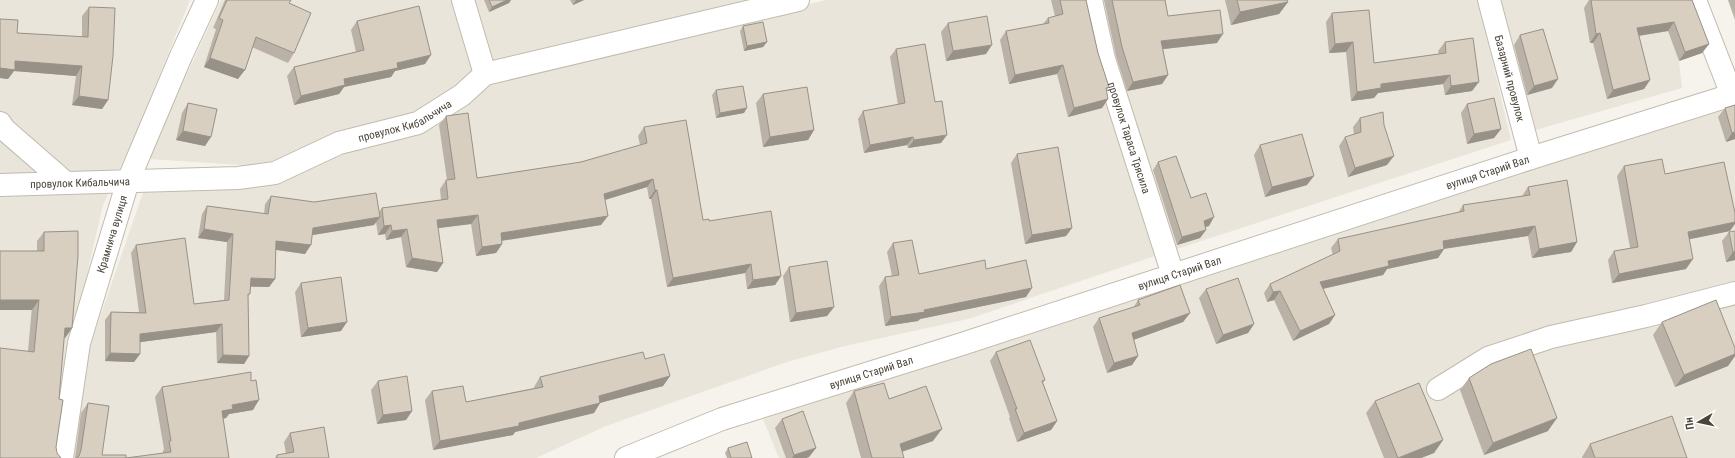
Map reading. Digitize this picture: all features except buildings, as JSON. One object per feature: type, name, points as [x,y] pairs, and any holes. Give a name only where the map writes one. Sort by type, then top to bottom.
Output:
[{"type":"street","name":"Крамнича вулиця","points":[[62,458],[79,343],[128,181],[181,56],[207,0]]},
{"type":"street","points":[[463,0],[485,74]]},
{"type":"street","name":"провулок Кибальчича","points":[[0,185],[238,178],[275,173],[338,143],[418,123],[462,95],[485,74],[732,7],[798,0]]},
{"type":"street","name":"провулок Тараса Трясила","points":[[1091,0],[1104,59],[1173,275]]},
{"type":"street","name":"Базарний провулок","points":[[1489,0],[1531,158]]},
{"type":"street","points":[[1695,0],[1734,94]]},
{"type":"street","name":"вулиця Старий Вал","points":[[626,458],[722,419],[969,341],[1531,158],[1734,94]]},
{"type":"street","points":[[0,124],[66,183]]},
{"type":"street","points":[[1438,389],[1488,358],[1551,337],[1646,316],[1735,293]]},
{"type":"shaded area","points":[[0,0],[190,0],[136,132],[103,205],[71,344],[55,458],[0,458]]},
{"type":"shaded area","points":[[221,0],[758,0],[616,31],[495,61],[413,116],[270,167],[148,159]]},
{"type":"shaded area","points":[[826,0],[1478,0],[1511,140],[1149,258],[968,319],[841,347],[787,362],[606,426],[536,458],[70,458],[91,343],[145,187],[276,180],[490,78],[759,17]]},
{"type":"shaded area","points":[[1495,0],[1657,0],[1679,61],[1682,88],[1532,131]]},
{"type":"shaded area","points":[[1735,100],[1735,458],[779,458],[758,407]]}]
